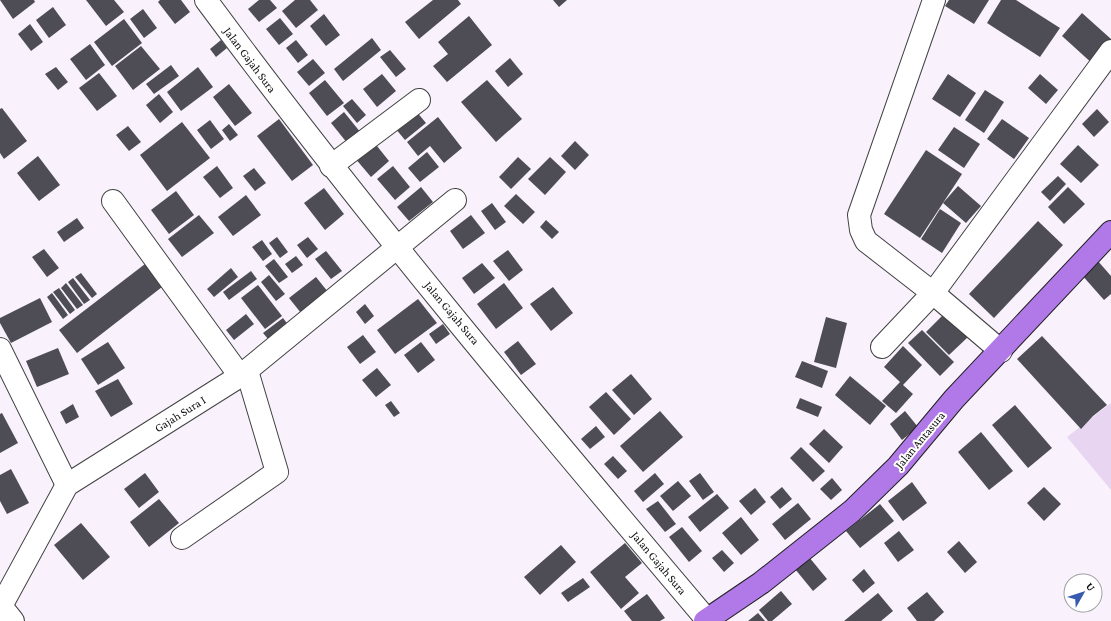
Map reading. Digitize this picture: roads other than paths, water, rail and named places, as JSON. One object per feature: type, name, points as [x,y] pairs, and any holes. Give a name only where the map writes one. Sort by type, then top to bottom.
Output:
[{"type":"main road","name":"Jalan Antasura","points":[[707,620],[761,583],[852,511],[898,466],[954,399],[1001,351],[1054,291],[1111,232]]},
{"type":"street","name":"Jalan Gajah Sura","points":[[206,0],[331,166],[632,532],[707,620]]},
{"type":"street","points":[[934,0],[859,216],[861,230],[866,241],[933,293],[1001,351]]},
{"type":"street","points":[[882,347],[933,293],[1111,51]]},
{"type":"street","points":[[331,166],[419,100]]},
{"type":"street","name":"Gajah Sura I","points":[[5,612],[67,485],[243,373],[455,200]]},
{"type":"street","points":[[113,201],[243,373],[277,472],[182,538]]},
{"type":"street","points":[[0,349],[67,485]]}]
